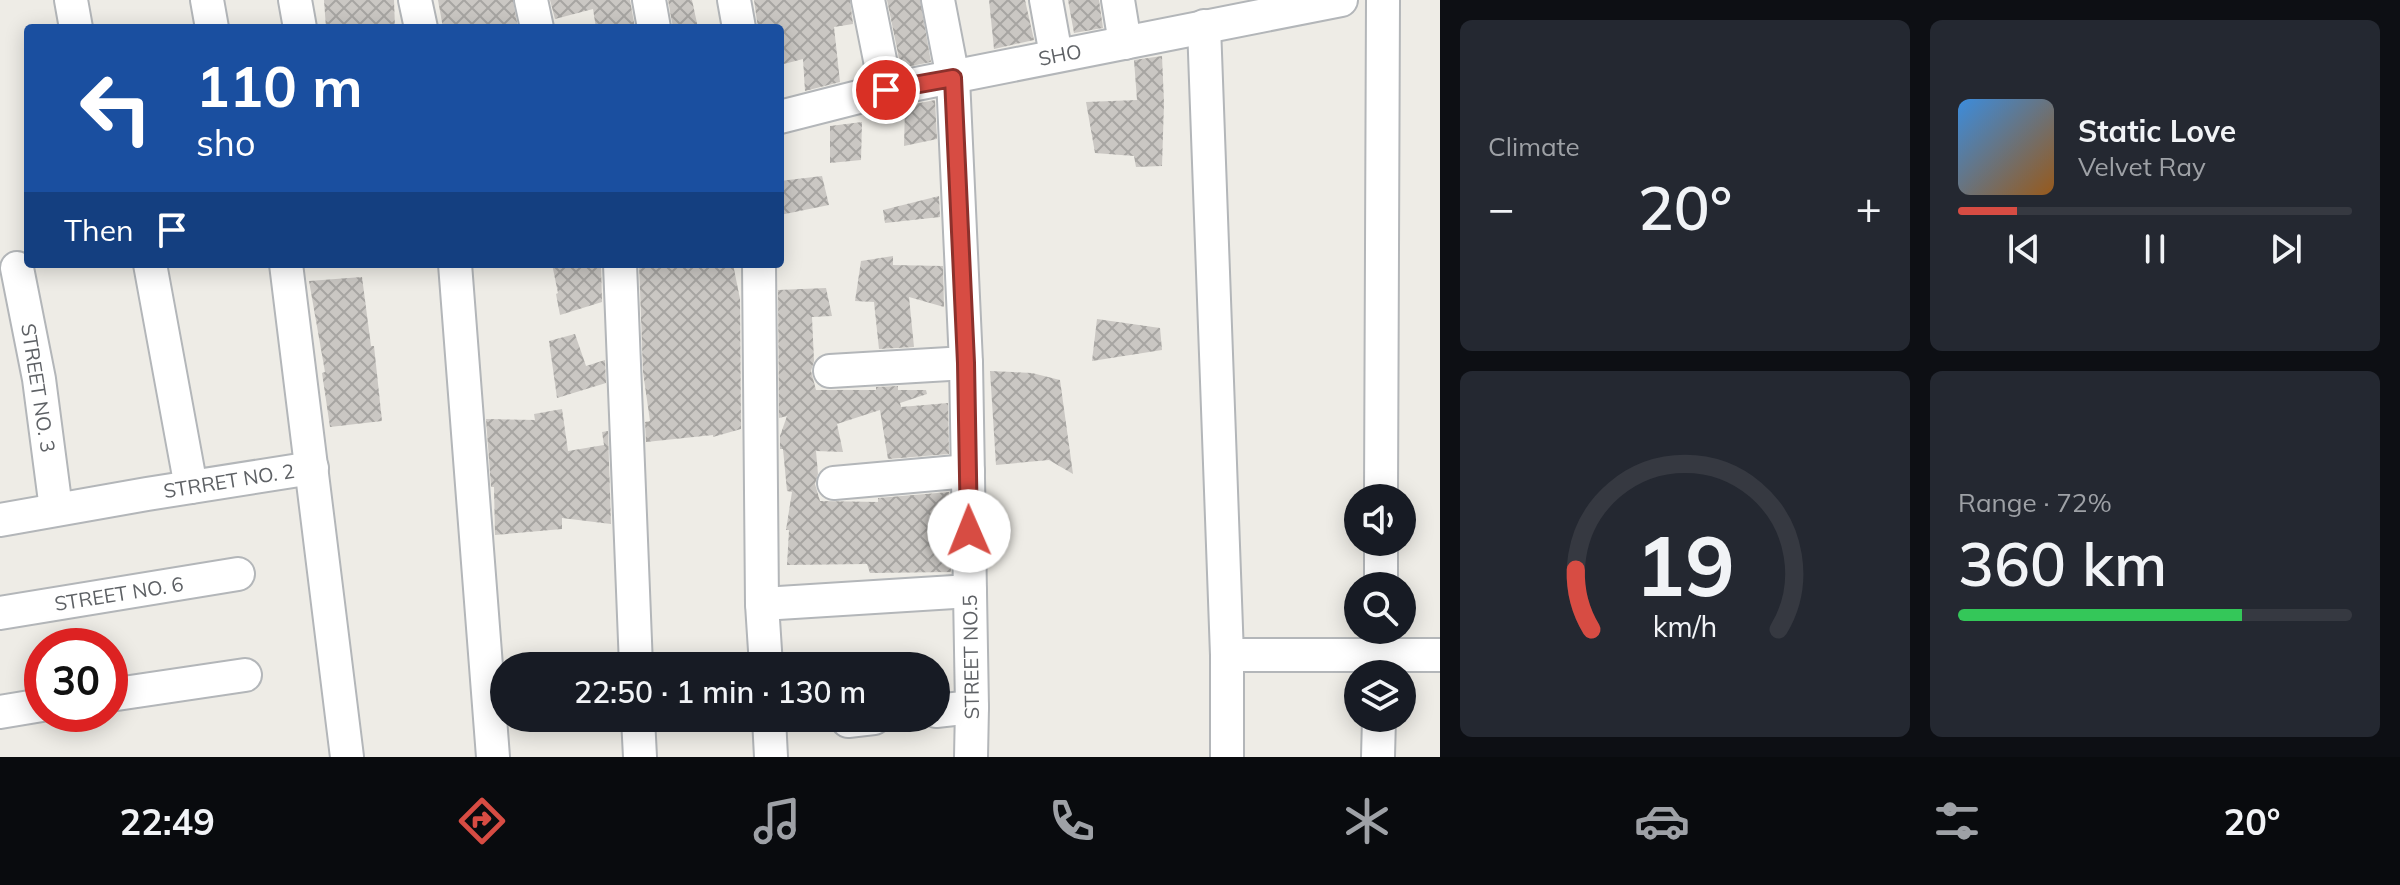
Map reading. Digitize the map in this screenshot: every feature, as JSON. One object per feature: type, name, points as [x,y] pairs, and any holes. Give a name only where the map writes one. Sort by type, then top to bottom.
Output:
[{"type":"street","points":[[71,0],[75,24]]},
{"type":"street","points":[[207,0],[211,24]]},
{"type":"street","points":[[295,0],[299,24]]},
{"type":"street","points":[[415,0],[420,24]]},
{"type":"street","points":[[531,0],[536,24]]},
{"type":"street","points":[[649,0],[653,24]]},
{"type":"street","points":[[734,0],[738,24]]},
{"type":"street","points":[[868,0],[886,90]]},
{"type":"street","name":"STREET NO.5","points":[[938,0],[953,78],[966,363],[971,757]]},
{"type":"street","points":[[1046,0],[1056,55]]},
{"type":"street","points":[[1118,0],[1125,43]]},
{"type":"street","name":"SHO","points":[[784,116],[886,90],[1204,26],[1261,7],[1341,0]]},
{"type":"street","points":[[1381,484],[1383,0]]},
{"type":"street","points":[[1204,26],[1227,655],[1227,757]]},
{"type":"street","name":"STREET NO. 3","points":[[18,268],[39,379],[56,509]]},
{"type":"street","points":[[151,268],[191,487]]},
{"type":"street","points":[[287,268],[312,468],[342,756]]},
{"type":"street","points":[[455,268],[493,757]]},
{"type":"street","points":[[620,268],[635,652]]},
{"type":"street","points":[[759,268],[765,652]]},
{"type":"street","points":[[830,371],[966,363]]},
{"type":"street","name":"STRRET NO. 2","points":[[0,520],[312,468]]},
{"type":"street","points":[[834,483],[968,471]]},
{"type":"street","name":"STREET NO. 6","points":[[0,613],[238,574]]},
{"type":"street","points":[[762,604],[970,591]]},
{"type":"street","points":[[1227,655],[1440,655]]},
{"type":"street","points":[[128,692],[245,675]]},
{"type":"street","points":[[950,709],[972,707]]},
{"type":"street","points":[[0,712],[24,708]]},
{"type":"street","points":[[639,732],[640,757]]},
{"type":"street","points":[[770,732],[771,757]]},
{"type":"street","points":[[1378,757],[1379,732]]},
{"type":"building","points":[[324,0],[394,0],[395,24],[326,24]]},
{"type":"building","points":[[438,0],[513,0],[517,24],[442,24]]},
{"type":"building","points":[[550,0],[630,0],[634,24],[595,24],[593,9],[555,19]]},
{"type":"building","points":[[668,0],[692,0],[697,24],[672,24]]},
{"type":"building","points":[[754,0],[850,0],[853,24],[834,27],[840,82],[805,91],[803,59],[784,64],[784,24],[757,24]]},
{"type":"building","points":[[887,0],[920,0],[931,62],[901,68]]},
{"type":"building","points":[[989,0],[1025,0],[1034,40],[994,49]]},
{"type":"building","points":[[1068,0],[1099,0],[1103,28],[1074,33]]},
{"type":"building","points":[[1162,56],[1162,166],[1136,167],[1134,156],[1095,153],[1086,102],[1137,100],[1134,60]]},
{"type":"building","points":[[935,100],[937,139],[904,146],[905,106]]},
{"type":"building","points":[[862,122],[861,160],[830,163],[830,126]]},
{"type":"building","points":[[822,176],[829,205],[784,214],[784,181]]},
{"type":"building","points":[[939,196],[940,217],[885,223],[883,210]]},
{"type":"building","points":[[893,256],[893,265],[943,266],[944,307],[909,297],[914,347],[879,349],[874,302],[855,301],[861,261]]},
{"type":"building","points":[[553,268],[601,268],[602,302],[560,315]]},
{"type":"building","points":[[639,268],[734,268],[740,299],[741,429],[713,437],[646,442],[645,422],[650,421],[643,372]]},
{"type":"building","points":[[362,277],[382,421],[330,427],[322,373],[325,372],[309,281]]},
{"type":"building","points":[[826,288],[832,316],[812,317],[814,361],[811,371],[816,390],[876,390],[876,387],[898,386],[898,390],[926,390],[927,394],[900,403],[901,407],[948,403],[949,454],[888,459],[880,410],[837,424],[843,452],[816,451],[818,474],[815,484],[820,501],[878,502],[878,498],[949,492],[951,572],[870,573],[867,564],[787,565],[789,530],[786,530],[792,492],[787,491],[783,449],[780,449],[780,436],[787,416],[779,418],[778,290]]},
{"type":"building","points":[[1097,319],[1160,328],[1162,350],[1092,361]]},
{"type":"building","points":[[575,334],[586,366],[605,360],[606,383],[557,398],[549,341]]},
{"type":"building","points":[[990,371],[1032,373],[1060,380],[1073,474],[1049,460],[996,465]]},
{"type":"building","points":[[562,409],[568,451],[604,445],[602,432],[608,431],[611,524],[562,518],[562,529],[495,535],[494,487],[491,487],[486,419],[535,420],[534,414]]},
{"type":"route","points":[[886,90],[953,78],[966,363],[969,531]]}]
